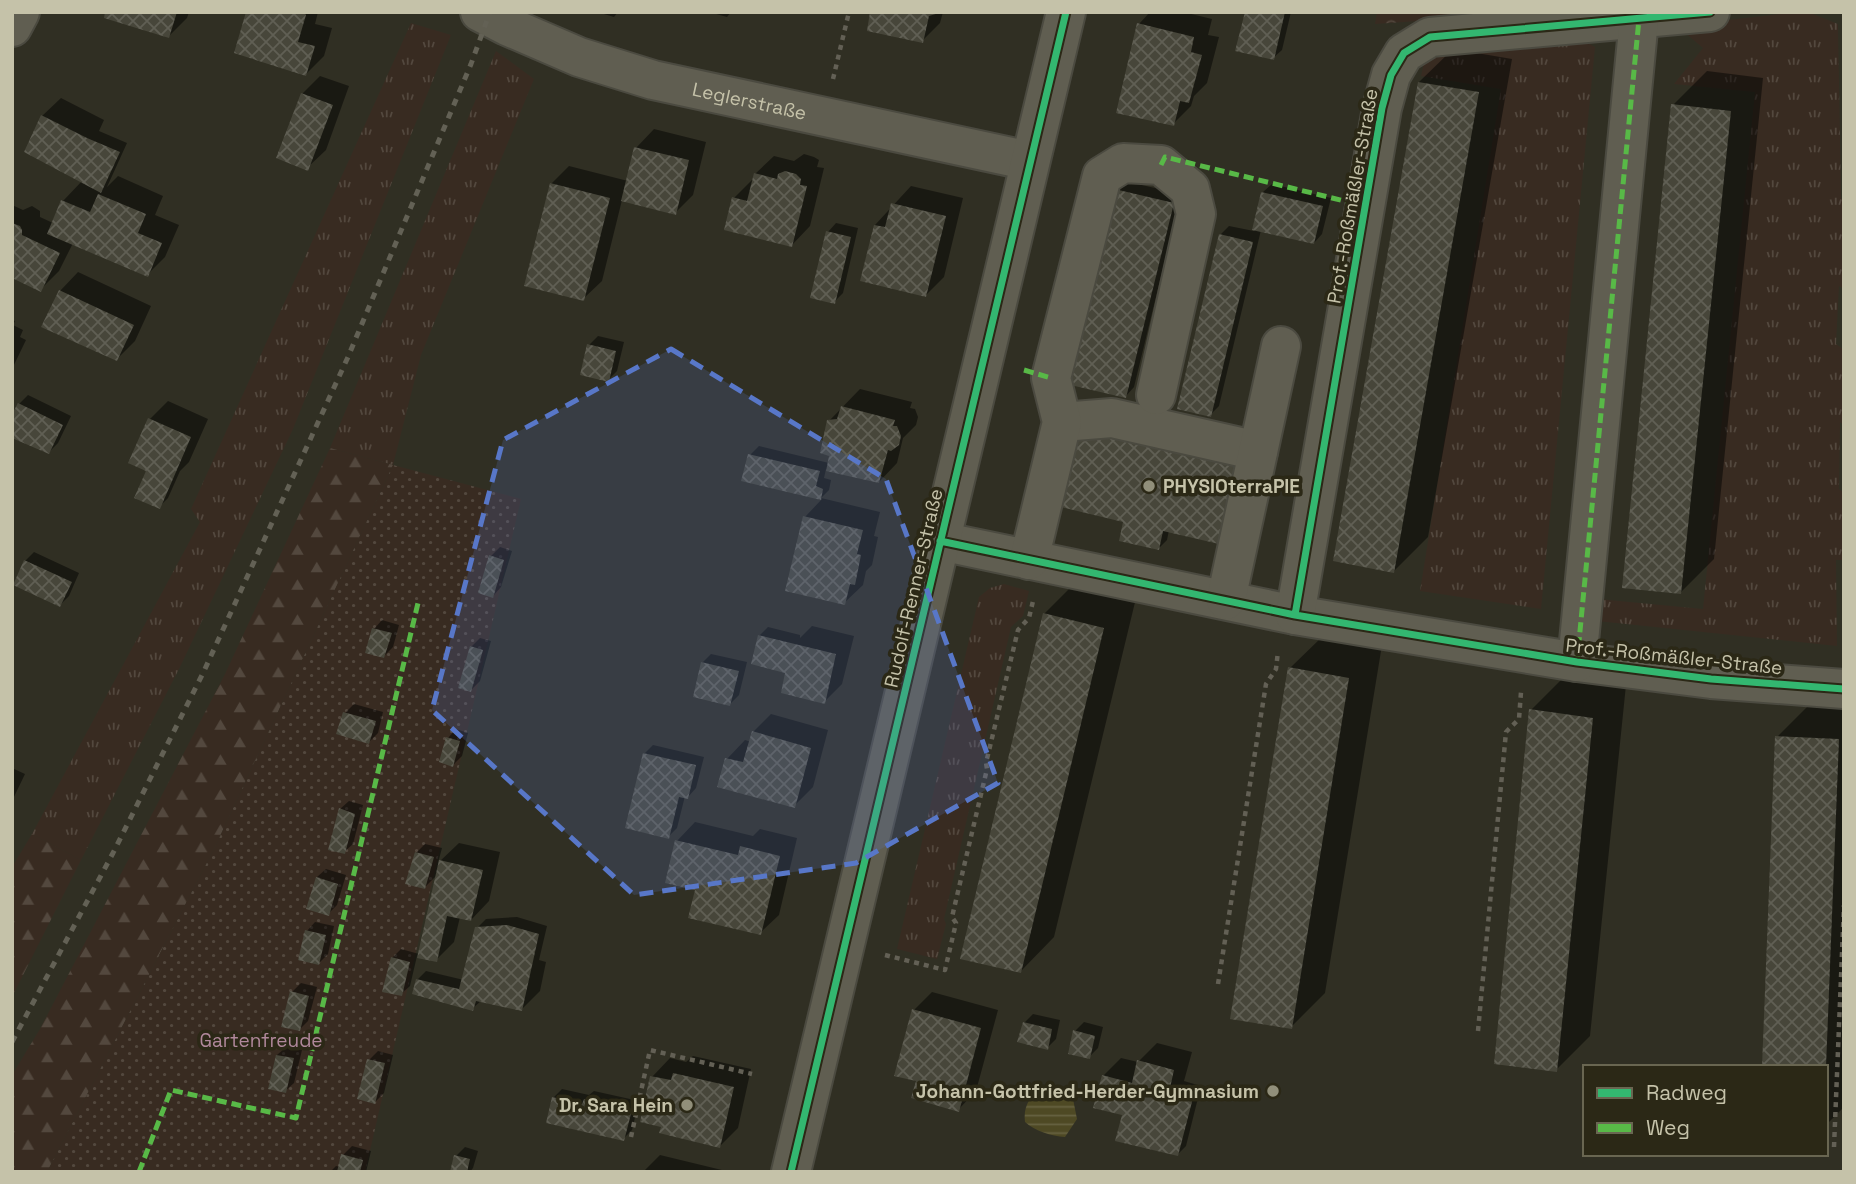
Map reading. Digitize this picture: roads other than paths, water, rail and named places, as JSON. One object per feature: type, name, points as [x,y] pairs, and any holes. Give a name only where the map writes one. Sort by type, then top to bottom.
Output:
[{"type":"street","points":[[12,27],[20,12]]},
{"type":"street","name":"Leglerstraße","points":[[480,12],[579,57],[653,80],[1030,161]]},
{"type":"street","name":"Rudolf-Renner-Straße","points":[[792,1172],[1066,12]]},
{"type":"street","name":"Prof.-Roßmäßler-Straße","points":[[1290,614],[1382,108],[1391,75],[1404,53],[1430,37],[1710,12]]},
{"type":"street","name":"Prof.-Roßmäßler-Straße","points":[[1577,662],[1639,19]]},
{"type":"street","points":[[1035,561],[1062,422],[1051,378],[1102,176],[1122,163],[1161,165],[1190,189],[1196,214],[1156,395]]},
{"type":"street","points":[[1226,600],[1281,346]]},
{"type":"street","points":[[1062,422],[1112,418],[1258,451]]},
{"type":"street","name":"Prof.-Roßmäßler-Straße","points":[[940,541],[1290,614],[1577,662],[1711,679],[1844,689]]},
{"type":"railway","points":[[12,1042],[113,853],[204,671],[348,357],[471,64],[490,12]]},
{"type":"place","name":"PHYSIOterraPIE","points":[[1149,486]]},
{"type":"place","name":"Johann-Gottfried-Herder-Gymnasium","points":[[1273,1091]]},
{"type":"place","name":"Dr. Sara Hein","points":[[687,1105]]},
{"type":"park label","name":"Gartenfreude","points":[[261,1040]]}]
